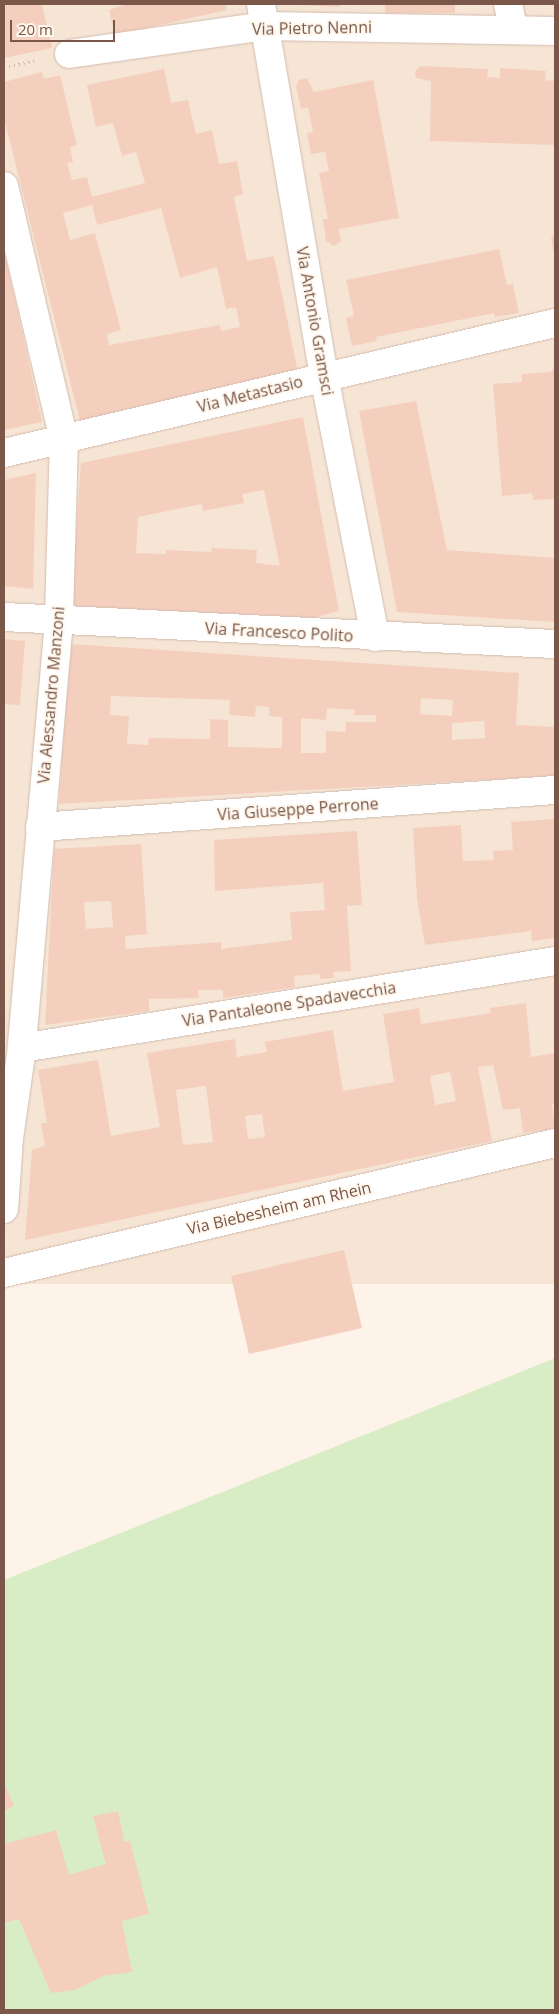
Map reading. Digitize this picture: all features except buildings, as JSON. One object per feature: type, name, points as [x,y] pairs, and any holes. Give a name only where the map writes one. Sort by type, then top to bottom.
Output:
[{"type":"street","name":"Via Pietro Nenni","points":[[69,54],[264,15],[511,16],[555,31]]},
{"type":"street","name":"Via Antonio Gramsci","points":[[264,15],[324,376],[375,637]]},
{"type":"street","name":"Via Alessandro Manzoni","points":[[4,186],[64,439],[59,621],[22,1048],[6,1138],[4,1209]]},
{"type":"street","name":"Via Metastasio","points":[[4,453],[555,322]]},
{"type":"street","name":"Via Francesco Polito","points":[[4,617],[375,637],[555,644]]},
{"type":"street","name":"Via Giuseppe Perrone","points":[[40,827],[555,790]]},
{"type":"street","name":"Via Pantaleone Spadavecchia","points":[[22,1048],[555,961]]},
{"type":"street","name":"Via Biebesheim am Rhein","points":[[4,1273],[555,1143]]},
{"type":"shaded area","points":[[4,4],[555,4],[555,1284],[4,1284]]},
{"type":"green space","points":[[555,1358],[555,2010],[4,2010],[4,1580]]}]
